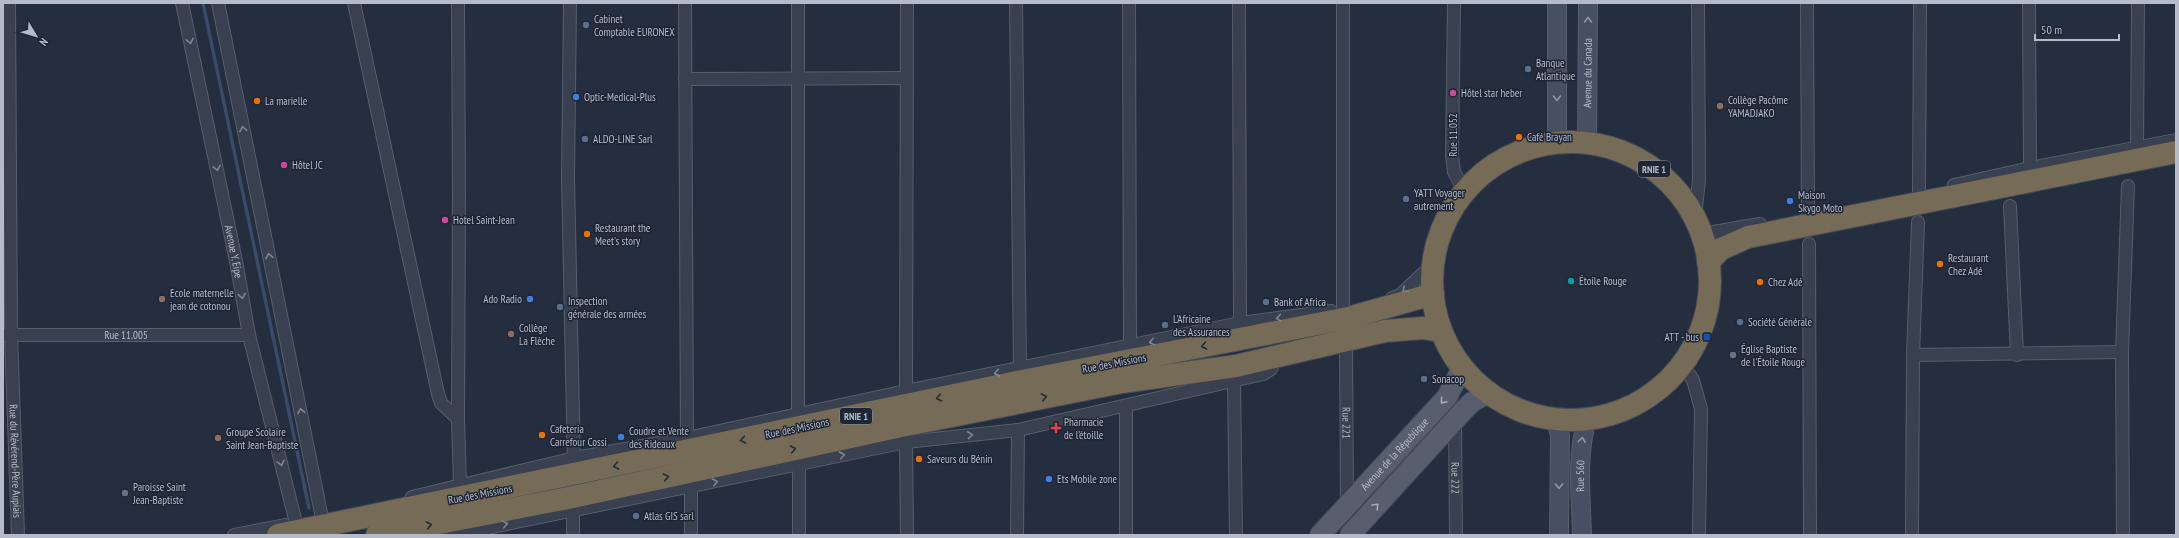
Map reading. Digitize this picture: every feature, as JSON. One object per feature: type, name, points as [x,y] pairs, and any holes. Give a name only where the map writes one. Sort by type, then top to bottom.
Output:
[{"type":"highway","name":"RNIE 1","points":[[1557,143],[1587,143],[1622,152],[1654,169],[1680,194],[1698,225],[1708,262],[1710,281],[1706,313],[1697,338],[1682,364],[1665,382],[1640,401],[1612,413],[1587,419],[1556,419],[1539,416],[1518,409],[1488,393],[1462,368],[1450,350],[1441,331],[1433,294],[1433,264],[1444,226],[1465,192],[1484,173],[1506,159],[1531,148],[1557,143]]},
{"type":"highway","points":[[1708,262],[1721,249],[1748,237],[2176,152]]},
{"type":"highway","name":"Rue des Missions","points":[[278,535],[574,467],[1348,318],[1433,294]]},
{"type":"highway","name":"Rue des Missions","points":[[377,535],[573,503],[921,421],[1122,382],[1236,366],[1346,340],[1404,329],[1423,328],[1441,331]]},
{"type":"main road","points":[[1557,3],[1557,143]]},
{"type":"main road","name":"Avenue du Canada","points":[[1587,143],[1588,3]]},
{"type":"main road","name":"Avenue de la République","points":[[1320,535],[1447,397],[1462,368]]},
{"type":"main road","name":"Avenue de la République","points":[[1350,535],[1472,402],[1488,393]]},
{"type":"main road","name":"Rue 560","points":[[1556,419],[1560,436],[1559,535]]},
{"type":"main road","name":"Rue 560","points":[[1582,535],[1581,453],[1587,419]]},
{"type":"street","name":"Rue du Révérend-Père Aupiais","points":[[9,3],[7,335],[18,535]]},
{"type":"street","name":"Avenue Y. Eipe","points":[[182,3],[236,260],[249,335],[296,523]]},
{"type":"street","points":[[218,3],[322,518]]},
{"type":"street","points":[[354,3],[438,394],[441,403],[458,419]]},
{"type":"street","points":[[458,3],[458,419],[460,485]]},
{"type":"street","points":[[570,3],[568,178],[574,535]]},
{"type":"street","points":[[685,3],[687,438]]},
{"type":"street","points":[[798,3],[798,413]]},
{"type":"street","points":[[906,390],[907,3]]},
{"type":"street","points":[[1016,3],[1020,368]]},
{"type":"street","points":[[1129,3],[1130,347]]},
{"type":"street","points":[[1239,3],[1240,323]]},
{"type":"street","points":[[1343,3],[1343,309]]},
{"type":"street","name":"Rue 11.052","points":[[1454,3],[1452,155],[1454,172],[1465,192]]},
{"type":"street","points":[[1698,3],[1698,225],[1808,216],[2030,168],[2176,140]]},
{"type":"street","points":[[1807,3],[1808,216]]},
{"type":"street","points":[[1919,193],[1920,3]]},
{"type":"street","points":[[2029,3],[2030,168]]},
{"type":"street","points":[[2137,148],[2138,3]]},
{"type":"street","points":[[685,79],[906,78]]},
{"type":"street","points":[[2123,535],[2122,352],[2128,186]]},
{"type":"street","points":[[2010,206],[2017,355]]},
{"type":"street","points":[[1912,535],[1913,355],[1918,222]]},
{"type":"street","points":[[1809,244],[1810,535]]},
{"type":"street","points":[[234,535],[322,518],[460,485],[574,467],[687,438],[906,390],[1130,347],[1240,323],[1343,309],[1400,295],[1433,264]]},
{"type":"street","name":"Rue 11.005","points":[[7,335],[249,335]]},
{"type":"street","name":"Rue 221","points":[[1346,340],[1348,506]]},
{"type":"street","points":[[1913,355],[2017,355],[2122,352]]},
{"type":"street","points":[[459,534],[573,503],[691,487],[906,442],[1018,430],[1267,372],[1271,369],[1276,357]]},
{"type":"street","points":[[1682,364],[1693,380],[1700,410],[1699,535]]},
{"type":"street","points":[[1234,380],[1236,535]]},
{"type":"street","points":[[1126,406],[1126,535]]},
{"type":"street","name":"Rue 222","points":[[1455,420],[1456,535]]},
{"type":"street","points":[[1018,430],[1018,535]]},
{"type":"street","points":[[906,442],[907,535]]},
{"type":"street","points":[[798,464],[799,535]]},
{"type":"street","points":[[691,487],[691,535]]},
{"type":"waterway","points":[[203,3],[309,508]]},
{"type":"place","name":"Cabinet Comptable EURONEX","points":[[586,25]]},
{"type":"place","name":"Banque Atlantique","points":[[1528,69]]},
{"type":"place","name":"Hôtel star heber","points":[[1453,93]]},
{"type":"place","name":"Optic-Medical-Plus","points":[[576,97]]},
{"type":"place","name":"La marielle","points":[[257,101]]},
{"type":"place","name":"Collège Pacôme YAMADJAKO","points":[[1720,106]]},
{"type":"place","name":"Café Brayan","points":[[1519,137]]},
{"type":"place","name":"ALDO-LINE Sarl","points":[[585,139]]},
{"type":"place","name":"Hôtel JC","points":[[284,165]]},
{"type":"place","name":"YATT Voyager autrement","points":[[1406,199]]},
{"type":"place","name":"Maison Skygo Moto","points":[[1790,201]]},
{"type":"place","name":"Hotel Saint-Jean","points":[[445,220]]},
{"type":"place","name":"Restaurant the Meet's story","points":[[587,234]]},
{"type":"place","name":"Restaurant Chez Adé","points":[[1940,264]]},
{"type":"place","name":"Étoile Rouge","points":[[1571,281]]},
{"type":"place","name":"Chez Adé","points":[[1760,282]]},
{"type":"place","name":"Ecole maternelle jean de cotonou","points":[[162,299]]},
{"type":"place","name":"Ado Radio","points":[[530,299]]},
{"type":"place","name":"Bank of Africa","points":[[1266,302]]},
{"type":"place","name":"Inspection générale des armées","points":[[560,307]]},
{"type":"place","name":"Société Générale","points":[[1740,322]]},
{"type":"place","name":"L'Africaine des Assurances","points":[[1165,325]]},
{"type":"place","name":"Collège La Flèche","points":[[511,334]]},
{"type":"place","name":"ATT - bus","points":[[1707,337]]},
{"type":"place","name":"Église Baptiste de l'Étoile Rouge","points":[[1733,355]]},
{"type":"place","name":"Sonacop","points":[[1424,379]]},
{"type":"place","name":"Pharmacie de l’étoille","points":[[1056,428]]},
{"type":"place","name":"Cafeteria Carrefour Cossi","points":[[542,435]]},
{"type":"place","name":"Coudre et Vente des Rideaux","points":[[621,437]]},
{"type":"place","name":"Groupe Scolaire Saint Jean-Baptiste","points":[[218,438]]},
{"type":"place","name":"Saveurs du Bénin","points":[[919,459]]},
{"type":"place","name":"Ets Mobile zone","points":[[1049,479]]},
{"type":"place","name":"Paroisse Saint Jean-Baptiste","points":[[125,493]]},
{"type":"place","name":"Atlas GIS sarl","points":[[636,516]]}]
